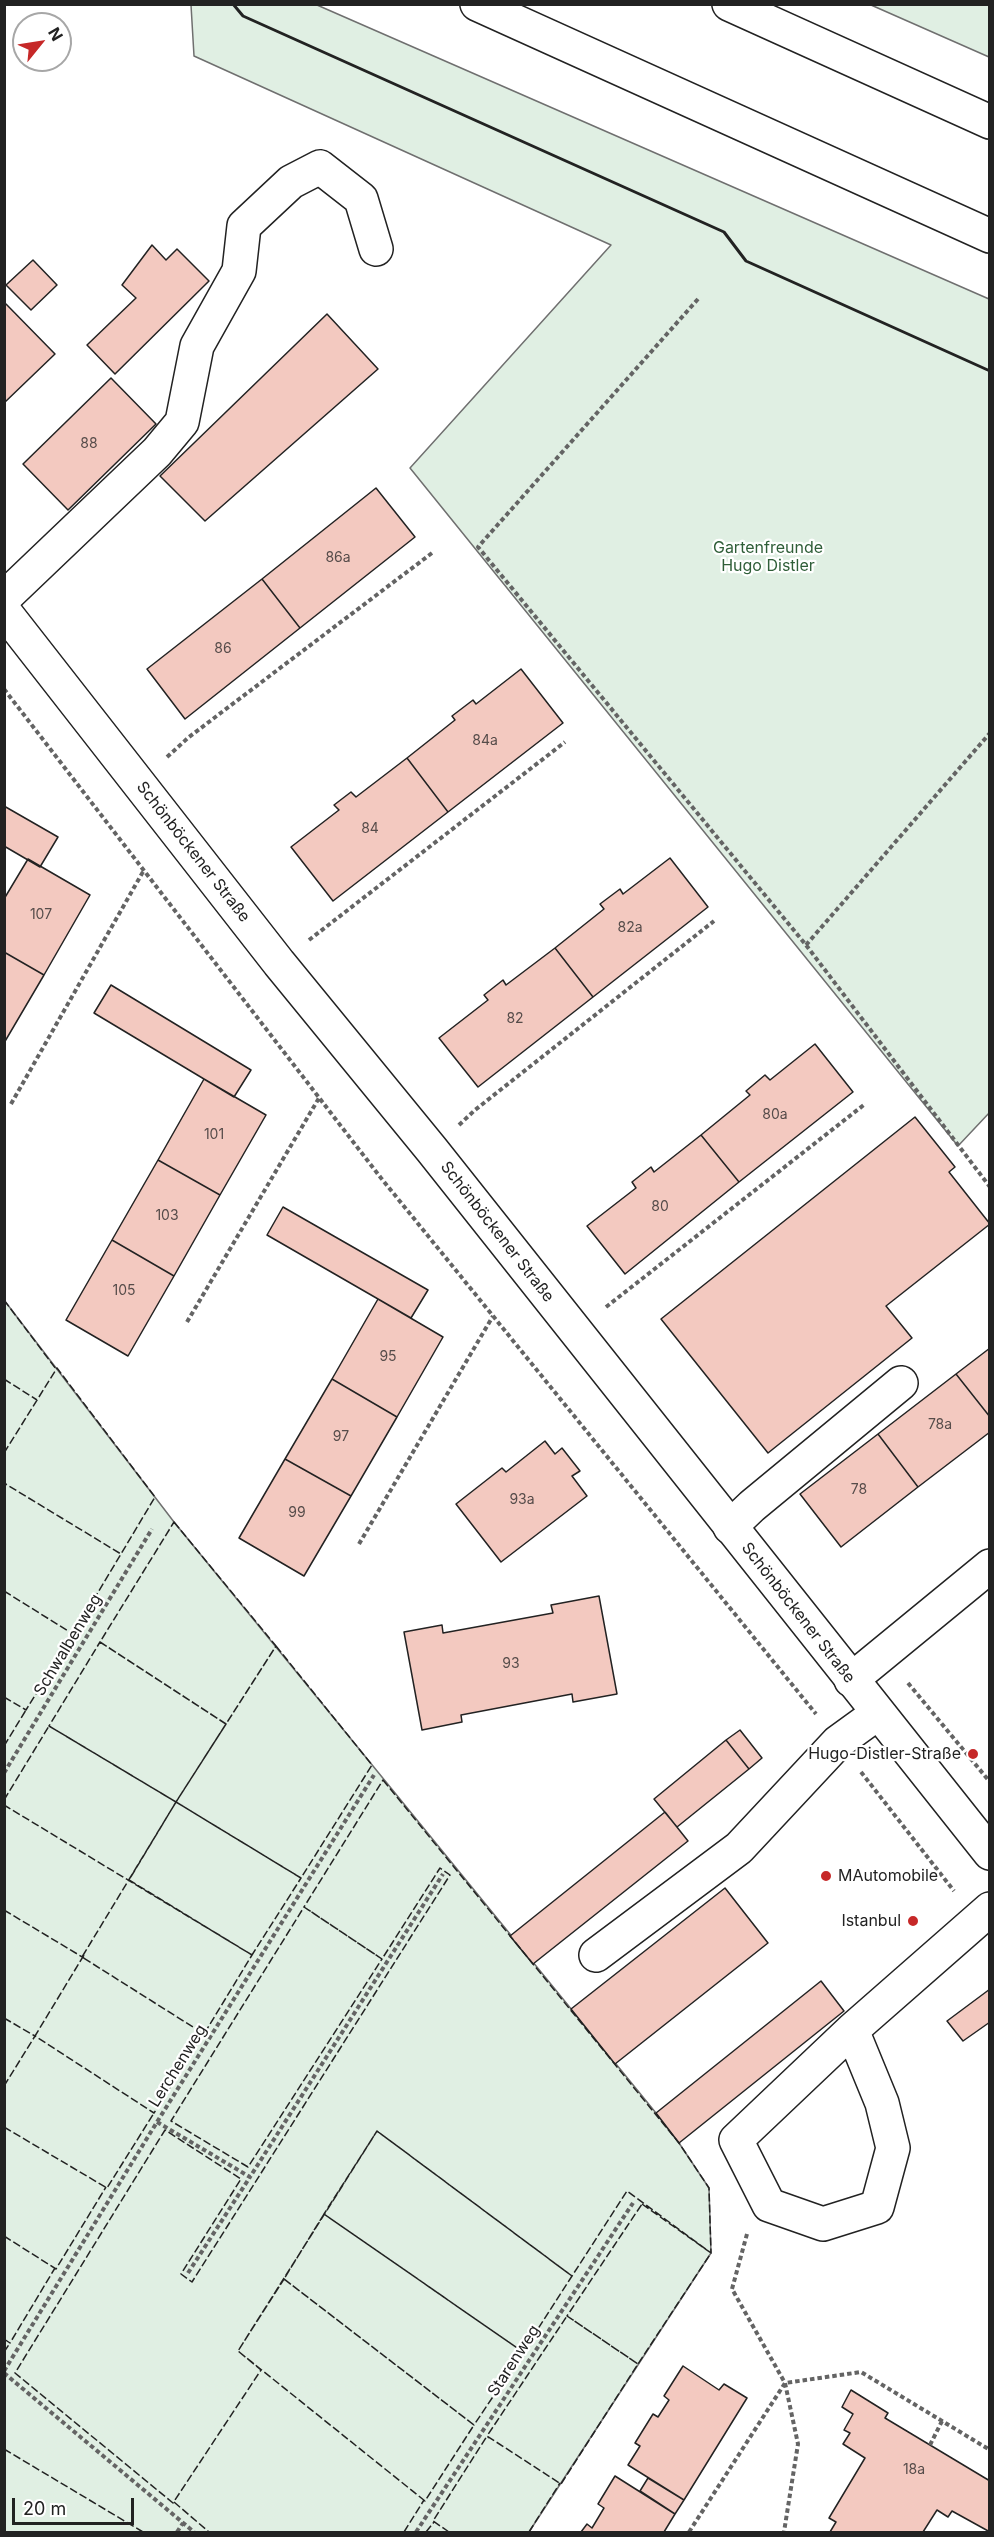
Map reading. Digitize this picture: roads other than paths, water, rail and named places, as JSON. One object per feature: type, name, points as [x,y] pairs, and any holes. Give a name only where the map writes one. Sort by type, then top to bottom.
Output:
[{"type":"main road","points":[[477,4],[990,236]]},
{"type":"main road","points":[[729,4],[990,122]]},
{"type":"main road","points":[[4,598],[157,452],[182,422],[197,346],[239,271],[244,226],[283,189],[291,182],[320,167],[362,199],[376,249]]},
{"type":"main road","name":"Schönböckener Straße","points":[[4,611],[279,963],[432,1150],[990,1853]]},
{"type":"main road","points":[[730,1527],[752,1506],[901,1383]]},
{"type":"main road","points":[[851,1680],[990,1566]]},
{"type":"main road","points":[[596,1955],[739,1848],[838,1742],[878,1713]]},
{"type":"main road","points":[[852,2030],[882,2103],[893,2148],[877,2207],[823,2224],[770,2205],[736,2140],[852,2030],[983,1914]]},
{"type":"place","name":"Hugo-Distler-Straße","points":[[973,1754]]},
{"type":"place","name":"MAutomobile","points":[[826,1876]]},
{"type":"place","name":"Istanbul","points":[[913,1921]]},
{"type":"park label","name":"Gartenfreunde Hugo Distler","points":[[768,557]]}]
